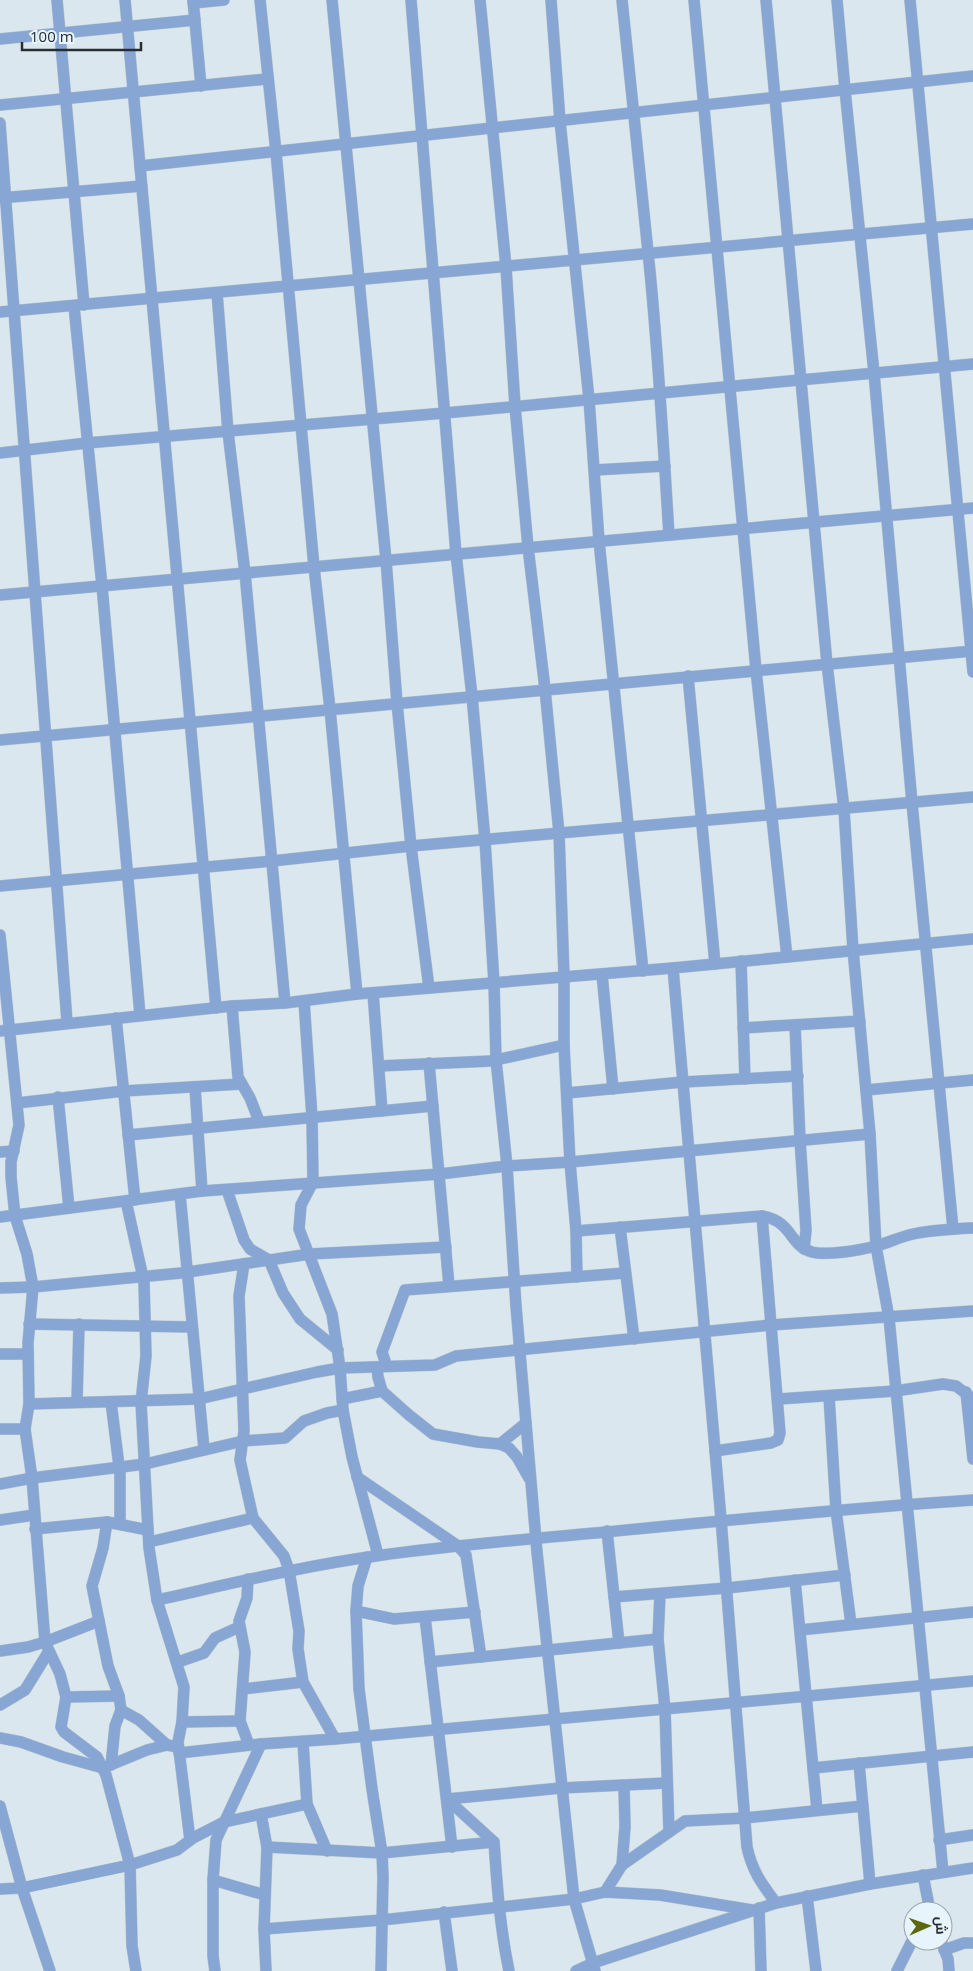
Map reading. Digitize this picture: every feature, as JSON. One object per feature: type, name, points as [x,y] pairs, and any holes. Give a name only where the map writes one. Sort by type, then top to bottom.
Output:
[{"type":"street","points":[[57,0],[74,192],[87,443],[102,586],[140,1015]]},
{"type":"street","points":[[125,0],[216,1008]]},
{"type":"street","points":[[201,86],[193,1],[224,0]]},
{"type":"street","points":[[260,0],[357,994]]},
{"type":"street","points":[[332,0],[373,419],[411,846],[429,988]]},
{"type":"street","points":[[410,0],[456,554],[472,696],[485,840],[494,983],[496,1060],[507,1166],[536,1538],[574,1899],[594,1967]]},
{"type":"street","points":[[480,0],[506,267],[515,406],[528,548],[545,689],[559,833],[564,976],[564,1045],[570,1162],[576,1231],[577,1277]]},
{"type":"street","points":[[551,0],[560,121],[589,399],[599,541],[630,827],[643,971]]},
{"type":"street","points":[[622,0],[632,113],[648,253],[660,392],[669,535]]},
{"type":"street","points":[[694,0],[756,670],[787,957]]},
{"type":"street","points":[[766,0],[827,664],[844,808],[870,1134],[876,1246],[889,1318],[943,1872]]},
{"type":"street","points":[[837,0],[844,90],[874,373],[912,803],[953,1229]]},
{"type":"street","points":[[910,0],[973,672]]},
{"type":"street","points":[[0,39],[195,20]]},
{"type":"street","points":[[140,166],[973,76]]},
{"type":"street","points":[[0,105],[267,79]]},
{"type":"street","points":[[0,123],[3,198],[14,311],[67,1022]]},
{"type":"street","points":[[3,198],[142,186]]},
{"type":"street","points":[[0,312],[973,224]]},
{"type":"street","points":[[217,293],[228,432],[245,573],[285,1003]]},
{"type":"street","points":[[0,453],[87,443],[165,438],[973,364]]},
{"type":"street","points":[[595,470],[665,466]]},
{"type":"street","points":[[0,595],[973,508]]},
{"type":"street","points":[[0,740],[46,734],[972,651]]},
{"type":"street","points":[[688,676],[715,964]]},
{"type":"street","points":[[0,886],[204,868],[411,846],[973,797]]},
{"type":"street","points":[[0,935],[5,1030],[17,1102],[18,1134],[10,1170],[15,1216],[27,1254],[33,1287],[29,1324],[29,1404],[26,1429],[47,1646],[60,1674],[66,1697],[60,1727],[107,1766]]},
{"type":"street","points":[[5,1030],[67,1022],[232,1006],[285,1003],[357,994],[643,971],[973,939]]},
{"type":"street","points":[[741,961],[745,1078]]},
{"type":"street","points":[[673,968],[745,1818],[751,1864],[776,1903]]},
{"type":"street","points":[[602,974],[613,1089]]},
{"type":"street","points":[[373,993],[382,1111]]},
{"type":"street","points":[[304,1001],[312,1117],[313,1182],[301,1205],[299,1221],[300,1229],[332,1314],[338,1350],[342,1404],[372,1556],[358,1586],[356,1611],[359,1689],[372,1795],[382,1853],[381,1971]]},
{"type":"street","points":[[232,1006],[238,1077],[250,1098],[259,1122]]},
{"type":"street","points":[[116,1018],[128,1134],[131,1201],[143,1276],[146,1325],[144,1339],[146,1356],[141,1402],[148,1542],[157,1600],[178,1662],[184,1687],[182,1722],[175,1749],[190,1840]]},
{"type":"street","points":[[743,1028],[860,1021]]},
{"type":"street","points":[[795,1025],[806,1230],[804,1249]]},
{"type":"street","points":[[379,1066],[496,1060],[564,1045]]},
{"type":"street","points":[[429,1063],[449,1286]]},
{"type":"street","points":[[567,1093],[682,1082],[798,1076]]},
{"type":"street","points":[[866,1090],[973,1080]]},
{"type":"street","points":[[17,1102],[124,1091],[241,1084]]},
{"type":"street","points":[[195,1086],[202,1191]]},
{"type":"street","points":[[58,1097],[69,1208]]},
{"type":"street","points":[[128,1134],[433,1106]]},
{"type":"street","points":[[0,1217],[202,1191],[440,1174],[507,1166],[570,1162],[870,1134]]},
{"type":"street","points":[[0,1152],[14,1151]]},
{"type":"street","points":[[227,1190],[244,1240],[255,1253],[269,1260],[284,1293],[300,1319],[338,1350]]},
{"type":"street","points":[[180,1194],[204,1449]]},
{"type":"street","points":[[576,1231],[762,1216],[769,1217],[783,1224],[797,1244],[804,1249],[820,1254],[876,1246],[910,1235],[973,1228]]},
{"type":"street","points":[[715,1451],[771,1443],[778,1440],[780,1433],[779,1399],[762,1216]]},
{"type":"street","points":[[620,1227],[634,1340]]},
{"type":"street","points":[[0,1288],[33,1287],[186,1272],[310,1254],[446,1247]]},
{"type":"street","points":[[244,1264],[239,1296],[244,1431],[240,1460],[253,1518],[284,1556],[289,1570],[299,1631],[298,1650],[303,1682],[335,1739]]},
{"type":"street","points":[[531,1482],[517,1457],[509,1448],[500,1444],[433,1434],[382,1392],[378,1377],[382,1352],[405,1290],[625,1273]]},
{"type":"street","points":[[29,1404],[199,1399],[242,1388],[340,1368],[381,1364],[435,1365],[456,1356],[634,1340],[771,1325],[973,1311]]},
{"type":"street","points":[[29,1324],[192,1327]]},
{"type":"street","points":[[78,1402],[79,1324]]},
{"type":"street","points":[[0,1354],[28,1354]]},
{"type":"street","points":[[779,1399],[895,1391],[943,1384],[956,1386],[969,1396],[973,1459]]},
{"type":"street","points":[[0,1484],[32,1478],[145,1464],[243,1441],[285,1438],[304,1421],[327,1413],[342,1404],[382,1392]]},
{"type":"street","points":[[829,1396],[836,1510],[850,1624]]},
{"type":"street","points":[[111,1402],[120,1468],[120,1524]]},
{"type":"street","points":[[500,1444],[526,1423]]},
{"type":"street","points":[[0,1429],[26,1429]]},
{"type":"street","points":[[357,1477],[458,1546],[466,1555],[481,1657]]},
{"type":"street","points":[[157,1600],[289,1570],[372,1556],[721,1519],[973,1500]]},
{"type":"street","points":[[0,1520],[34,1515]]},
{"type":"street","points":[[148,1542],[253,1518]]},
{"type":"street","points":[[35,1529],[107,1522],[148,1530]]},
{"type":"street","points":[[107,1522],[103,1548],[92,1586],[108,1666],[120,1696],[121,1710],[115,1726],[106,1775],[130,1866],[132,1946],[136,1971]]},
{"type":"street","points":[[607,1532],[619,1643]]},
{"type":"street","points":[[614,1597],[727,1588],[845,1575]]},
{"type":"street","points":[[248,1579],[247,1598],[242,1609],[239,1627],[243,1636],[245,1652],[240,1721],[249,1746]]},
{"type":"street","points":[[795,1580],[817,1810]]},
{"type":"street","points":[[660,1594],[658,1639],[665,1709],[669,1832]]},
{"type":"street","points":[[356,1611],[394,1618],[475,1612]]},
{"type":"street","points":[[800,1630],[973,1612]]},
{"type":"street","points":[[425,1617],[452,1847]]},
{"type":"street","points":[[0,1651],[47,1646],[99,1621]]},
{"type":"street","points":[[178,1662],[204,1653],[215,1638],[239,1627]]},
{"type":"street","points":[[430,1662],[658,1639]]},
{"type":"street","points":[[0,1705],[25,1690],[47,1646]]},
{"type":"street","points":[[0,1738],[22,1742],[63,1757],[107,1766],[146,1750],[303,1742],[973,1681]]},
{"type":"street","points":[[243,1689],[303,1682]]},
{"type":"street","points":[[66,1697],[120,1696]]},
{"type":"street","points":[[121,1710],[139,1720],[175,1749]]},
{"type":"street","points":[[182,1722],[240,1721]]},
{"type":"street","points":[[303,1742],[307,1804],[327,1851]]},
{"type":"street","points":[[215,1971],[213,1956],[212,1880],[216,1840],[262,1744]]},
{"type":"street","points":[[813,1768],[973,1752]]},
{"type":"street","points":[[859,1763],[870,1884]]},
{"type":"street","points":[[447,1799],[561,1788],[667,1783]]},
{"type":"street","points":[[622,1865],[625,1827],[624,1786]]},
{"type":"street","points":[[447,1799],[494,1842],[503,1944],[509,1971]]},
{"type":"street","points":[[0,1889],[22,1888],[130,1866],[177,1850],[190,1840],[224,1822],[307,1804]]},
{"type":"street","points":[[0,1806],[22,1888],[50,1971]]},
{"type":"street","points":[[605,1892],[622,1865],[685,1822],[863,1806]]},
{"type":"street","points":[[261,1814],[266,1847],[264,1929],[266,1971]]},
{"type":"street","points":[[939,1840],[973,1836]]},
{"type":"street","points":[[266,1847],[382,1853],[494,1842]]},
{"type":"street","points":[[576,1971],[594,1967],[776,1903],[870,1884],[973,1868]]},
{"type":"street","points":[[923,1875],[927,1901]]},
{"type":"street","points":[[212,1880],[265,1895]]},
{"type":"street","points":[[264,1929],[382,1920],[574,1899],[605,1892],[678,1897],[755,1909]]},
{"type":"street","points":[[807,1896],[816,1971]]},
{"type":"street","points":[[755,1909],[761,1971]]},
{"type":"street","points":[[444,1912],[452,1971]]},
{"type":"street","points":[[953,1945],[973,1943]]},
{"type":"street","points":[[897,1971],[907,1951]]},
{"type":"street","points":[[945,1951],[949,1971]]}]
